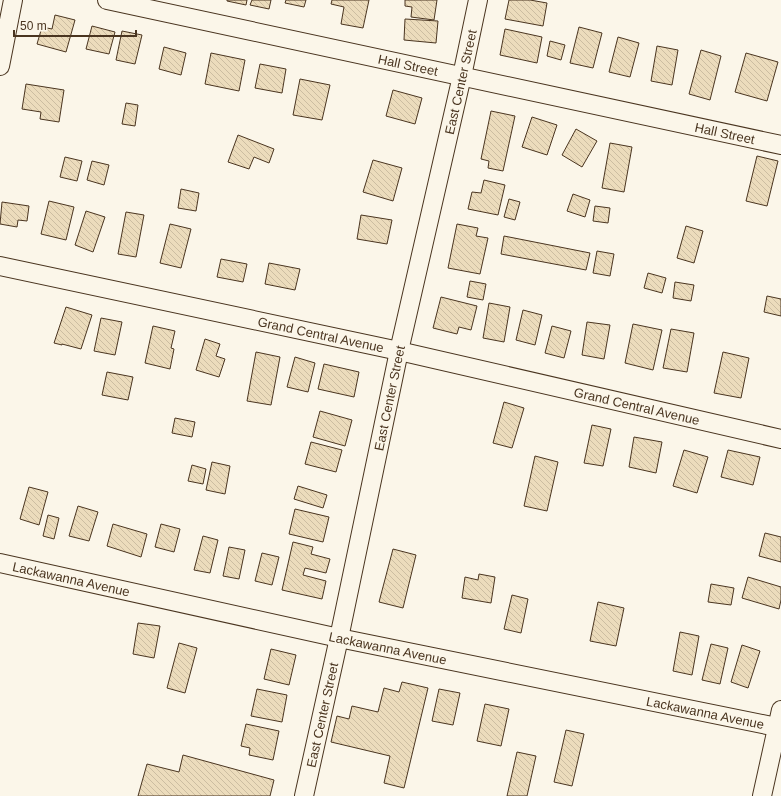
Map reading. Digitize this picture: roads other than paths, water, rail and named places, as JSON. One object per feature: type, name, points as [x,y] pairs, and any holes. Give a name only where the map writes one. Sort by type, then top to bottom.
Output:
[{"type":"street","points":[[0,66],[14,0]]},
{"type":"street","name":"Hall Street","points":[[107,0],[781,144]]},
{"type":"street","name":"East Center Street","points":[[304,796],[399,352],[478,0]]},
{"type":"street","name":"Grand Central Avenue","points":[[0,266],[399,352],[781,439]]},
{"type":"street","name":"Lackawanna Avenue","points":[[0,563],[339,638],[777,727]]},
{"type":"street","points":[[762,796],[781,710]]}]
